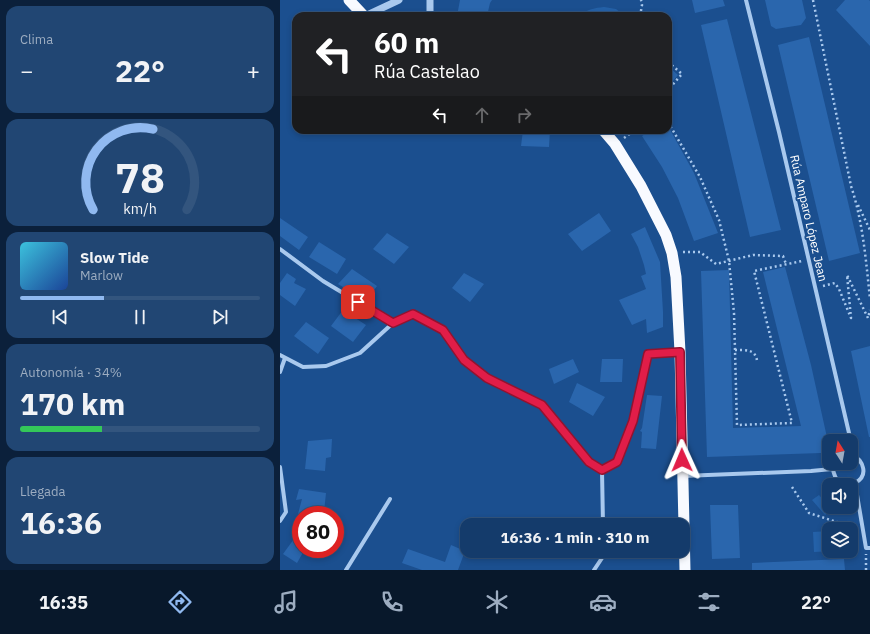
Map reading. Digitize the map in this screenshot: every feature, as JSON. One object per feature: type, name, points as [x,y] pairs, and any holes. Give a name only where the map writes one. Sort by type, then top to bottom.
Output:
[{"type":"highway","points":[[349,0],[361,12]]},
{"type":"highway","points":[[606,134],[615,144],[641,186],[666,234],[672,253],[676,277],[680,352],[685,570]]},
{"type":"street","points":[[374,12],[399,0]]},
{"type":"street","points":[[430,0],[430,12]]},
{"type":"street","name":"Rúa Amparo López Jean","points":[[746,0],[779,132],[849,434]]},
{"type":"street","points":[[280,249],[323,281],[393,323]]},
{"type":"street","points":[[280,355],[303,367],[326,366],[360,353],[393,323],[413,314],[443,330],[464,360],[487,378],[542,405],[589,462],[602,470]]},
{"type":"street","points":[[602,470],[617,462],[633,421],[648,354],[680,352]]},
{"type":"street","points":[[280,372],[286,358]]},
{"type":"street","points":[[858,458],[863,467],[862,474],[858,481]]},
{"type":"street","points":[[280,467],[286,512],[280,521]]},
{"type":"street","points":[[602,470],[603,518]]},
{"type":"street","points":[[682,476],[822,470]]},
{"type":"street","points":[[858,498],[868,548]]},
{"type":"street","points":[[346,570],[390,499]]},
{"type":"street","points":[[594,570],[602,558]]},
{"type":"path","points":[[641,0],[641,12]]},
{"type":"path","points":[[813,0],[851,186],[856,202],[870,299]]},
{"type":"path","points":[[672,65],[682,74],[672,85]]},
{"type":"path","points":[[672,129],[700,177],[719,220],[729,261],[734,313],[737,425],[792,423],[754,271],[808,260]]},
{"type":"path","points":[[856,202],[870,230]]},
{"type":"path","points":[[672,253],[700,252],[716,264],[753,255],[783,256],[786,264]]},
{"type":"path","points":[[815,288],[835,282],[851,318],[847,275],[868,318],[870,310]]},
{"type":"path","points":[[735,350],[747,350],[754,352],[757,361]]},
{"type":"path","points":[[792,487],[810,513],[843,524],[863,523]]},
{"type":"path","points":[[866,570],[868,548]]},
{"type":"shaded area","points":[[604,7],[616,9],[620,12],[586,12],[594,8]]},
{"type":"shaded area","points":[[819,495],[822,498],[822,512],[812,500]]},
{"type":"shaded area","points":[[822,531],[822,552],[814,552],[813,532]]},
{"type":"building","points":[[460,0],[492,0],[488,12],[458,12]]},
{"type":"building","points":[[692,0],[723,0],[725,6],[695,13]]},
{"type":"building","points":[[765,0],[802,0],[806,18],[801,25],[776,29],[771,26]]},
{"type":"building","points":[[845,0],[870,1],[870,46],[836,10]]},
{"type":"building","points":[[727,19],[781,230],[750,237],[701,25]]},
{"type":"building","points":[[809,37],[860,253],[829,261],[778,45]]},
{"type":"building","points":[[672,70],[678,75],[672,82]]},
{"type":"building","points":[[672,133],[694,173],[718,233],[694,241],[678,198],[662,167],[642,136],[645,134]]},
{"type":"building","points":[[522,134],[550,134],[549,147],[521,146]]},
{"type":"building","points":[[599,213],[611,231],[582,251],[568,234]]},
{"type":"building","points":[[280,218],[308,237],[299,250],[280,236]]},
{"type":"building","points":[[645,227],[660,262],[663,312],[663,327],[647,333],[646,319],[632,325],[619,300],[646,289],[641,276],[646,274],[644,265],[638,247],[631,234]]},
{"type":"building","points":[[387,233],[409,247],[394,264],[373,249]]},
{"type":"building","points":[[319,242],[346,259],[337,274],[309,257]]},
{"type":"building","points":[[785,267],[811,365],[826,434],[822,434],[822,451],[821,453],[707,457],[701,271],[729,270],[733,428],[801,426],[763,272]]},
{"type":"building","points":[[352,269],[377,286],[366,301],[338,284]]},
{"type":"building","points":[[287,273],[296,279],[294,283],[306,289],[295,306],[280,295],[280,283]]},
{"type":"building","points":[[464,273],[484,284],[470,302],[452,288]]},
{"type":"building","points":[[343,310],[366,325],[353,342],[331,326]]},
{"type":"building","points":[[306,322],[329,338],[318,354],[294,336]]},
{"type":"building","points":[[870,346],[870,437],[869,437],[851,351]]},
{"type":"building","points":[[573,359],[579,372],[554,384],[549,369]]},
{"type":"building","points":[[602,359],[623,359],[622,382],[600,382]]},
{"type":"building","points":[[577,383],[605,397],[593,416],[569,402]]},
{"type":"building","points":[[647,395],[662,396],[656,449],[641,448],[642,432],[640,431],[642,428]]},
{"type":"building","points":[[332,439],[331,457],[326,458],[325,471],[305,469],[308,441]]},
{"type":"building","points":[[299,489],[326,493],[325,506],[300,506],[302,499],[296,500]]},
{"type":"building","points":[[710,505],[738,505],[740,558],[712,559]]},
{"type":"building","points":[[292,542],[292,558],[300,558],[297,563],[283,554]]},
{"type":"building","points":[[451,545],[460,549],[460,558],[462,558],[458,570],[422,570],[402,563],[408,549],[445,562]]},
{"type":"building","points":[[844,559],[845,570],[752,570],[752,563]]},
{"type":"route","points":[[358,302],[393,323],[413,314],[443,330],[464,360],[487,378],[542,405],[589,462],[602,470],[617,462],[633,421],[648,354],[680,352],[682,460]]}]
